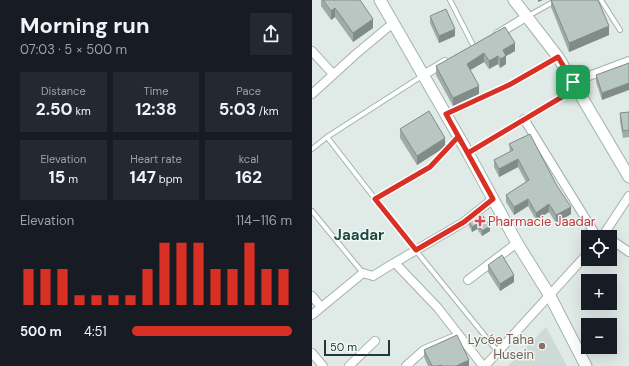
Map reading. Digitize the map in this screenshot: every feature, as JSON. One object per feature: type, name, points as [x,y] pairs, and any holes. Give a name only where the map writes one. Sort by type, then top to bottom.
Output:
[{"type":"main road","points":[[380,0],[422,76],[446,114],[517,242],[550,296],[586,366]]},
{"type":"main road","points":[[514,0],[558,57],[626,164],[629,177]]},
{"type":"street","points":[[494,36],[526,17]]},
{"type":"street","points":[[313,90],[393,23]]},
{"type":"street","points":[[312,50],[333,74]]},
{"type":"street","points":[[422,76],[453,58]]},
{"type":"street","points":[[575,85],[629,61]]},
{"type":"street","points":[[524,119],[599,230]]},
{"type":"street","points":[[608,230],[629,196]]},
{"type":"street","points":[[312,315],[363,273],[369,276],[376,276],[416,250],[464,222],[493,199]]},
{"type":"street","points":[[468,280],[517,242]]},
{"type":"street","points":[[617,245],[629,252]]},
{"type":"street","points":[[395,263],[438,308],[484,366],[581,261]]},
{"type":"street","points":[[312,296],[321,307]]},
{"type":"street","points":[[406,366],[424,350],[460,336]]},
{"type":"street","points":[[349,366],[375,341]]},
{"type":"street","points":[[312,353],[323,366]]},
{"type":"lane","points":[[450,0],[474,47]]},
{"type":"lane","points":[[526,17],[557,0]]},
{"type":"lane","points":[[600,0],[620,30]]},
{"type":"lane","points":[[446,114],[509,85],[558,57]]},
{"type":"lane","points":[[312,149],[327,137],[422,76]]},
{"type":"lane","points":[[468,153],[524,119],[575,85]]},
{"type":"lane","points":[[327,137],[498,352]]},
{"type":"lane","points":[[375,199],[430,167],[458,137]]},
{"type":"lane","points":[[312,211],[363,273]]},
{"type":"shaded area","name":"Lycée Taha Husein","points":[[546,327],[567,366],[508,366]]},
{"type":"building","points":[[323,0],[360,0],[373,19],[353,33],[335,8],[331,11]]},
{"type":"building","points":[[551,0],[598,0],[609,26],[569,43]]},
{"type":"building","points":[[446,9],[455,29],[439,36],[430,16]]},
{"type":"building","points":[[505,27],[515,43],[503,50],[506,56],[500,59],[498,56],[489,61],[484,53],[467,64],[479,86],[453,98],[436,66]]},
{"type":"building","points":[[629,63],[629,83],[602,93],[596,75]]},
{"type":"building","points":[[429,111],[445,138],[417,156],[400,129]]},
{"type":"building","points":[[629,112],[629,130],[623,131],[620,113]]},
{"type":"building","points":[[530,134],[557,186],[571,207],[556,215],[549,204],[536,213],[528,199],[514,207],[506,195],[529,180],[518,159],[499,169],[494,160],[513,150],[509,144]]},
{"type":"building","points":[[481,213],[490,226],[482,231],[477,224],[472,227],[469,221]]},
{"type":"building","points":[[502,255],[514,275],[500,284],[488,265]]},
{"type":"building","points":[[457,335],[469,360],[456,366],[432,366],[424,350]]},
{"type":"place","name":"Pharmacie Jaadar","points":[[480,221]]},
{"type":"place","name":"Lycée Taha Husein","points":[[542,346]]},
{"type":"district","name":"Jaadar","points":[[359,235]]},
{"type":"route","points":[[573,82],[558,57],[509,85],[446,114],[458,137],[493,199],[464,222],[416,250],[375,199],[430,167],[458,137],[468,153],[577,88],[573,82]]}]
